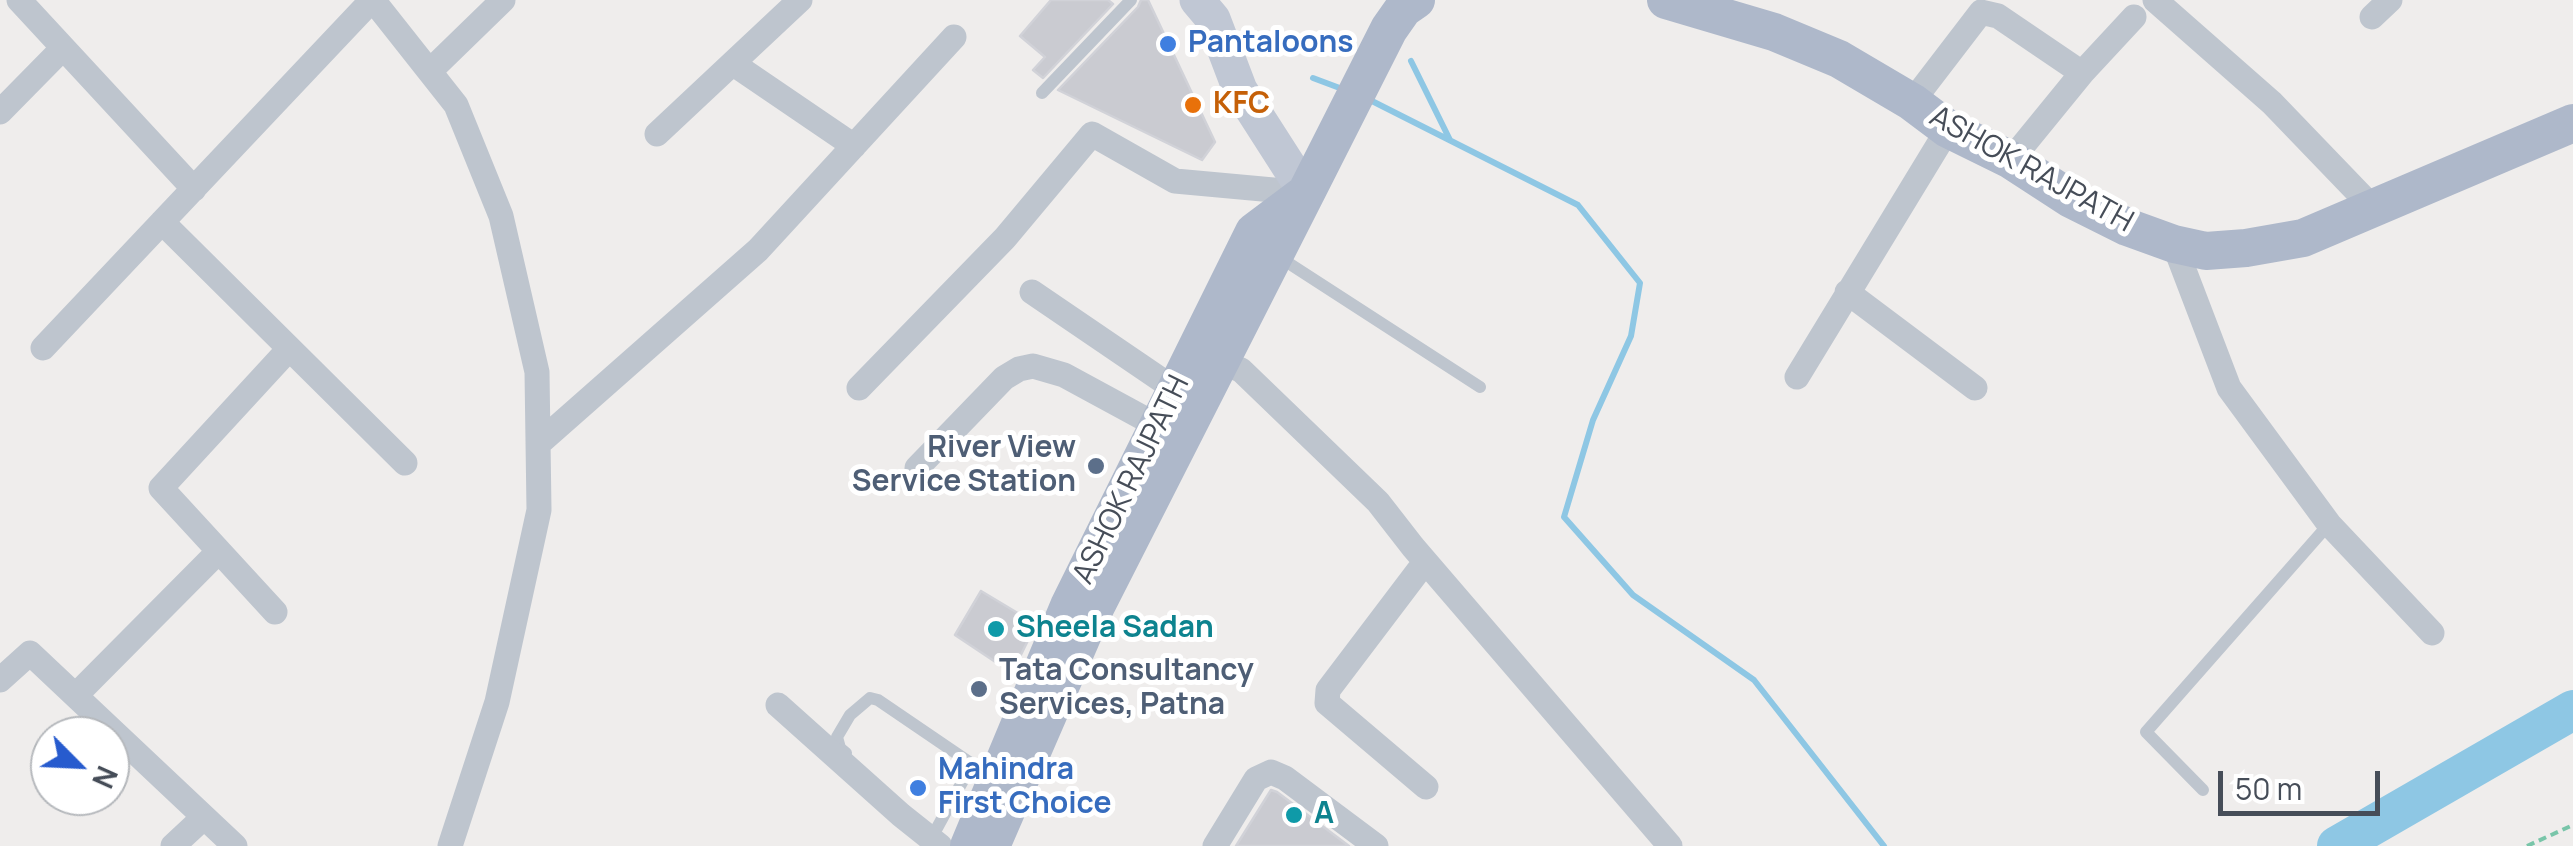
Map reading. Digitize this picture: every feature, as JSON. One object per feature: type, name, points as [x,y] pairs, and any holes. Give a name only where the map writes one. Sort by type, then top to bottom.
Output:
[{"type":"main road","points":[[1197,0],[1213,19],[1240,90],[1306,193]]},
{"type":"main road","name":"ASHOK RAJPATH","points":[[1666,0],[1774,32],[1839,60],[1912,102],[1948,130],[2011,160],[2071,199],[2127,227],[2206,251],[2303,238],[2573,123]]},
{"type":"main road","name":"ASHOK RAJPATH","points":[[991,846],[1090,618],[1352,108],[1400,3]]},
{"type":"main road","name":"ASHOK RAJPATH","points":[[949,840],[1070,606],[1254,232],[1306,193]]},
{"type":"street","points":[[19,0],[194,189]]},
{"type":"street","points":[[43,348],[372,0],[456,105],[501,216],[537,372],[539,510],[497,702],[450,846]]},
{"type":"street","points":[[430,71],[502,0]]},
{"type":"street","points":[[658,134],[800,0]]},
{"type":"street","points":[[2155,0],[2272,103],[2374,209]]},
{"type":"street","points":[[1912,102],[1981,12],[1998,16],[2082,73]]},
{"type":"street","points":[[2011,160],[2134,16]]},
{"type":"street","points":[[538,444],[758,250],[954,37]]},
{"type":"street","points":[[0,112],[63,48]]},
{"type":"street","points":[[735,64],[854,146]]},
{"type":"street","points":[[1797,377],[1948,130]]},
{"type":"street","points":[[859,388],[1006,238],[1092,134],[1174,182],[1306,193]]},
{"type":"street","points":[[162,222],[404,464]]},
{"type":"street","points":[[2174,244],[2229,388],[2329,524],[2432,633]]},
{"type":"street","points":[[1032,292],[1176,390]]},
{"type":"street","points":[[1847,292],[1975,388]]},
{"type":"street","points":[[275,612],[161,488],[289,349]]},
{"type":"street","points":[[1220,362],[1241,370],[1378,502],[1670,846]]},
{"type":"street","points":[[917,468],[1004,378],[1033,366],[1064,375],[1158,426]]},
{"type":"street","points":[[76,696],[219,551]]},
{"type":"street","points":[[1426,562],[1328,690],[1328,703],[1426,787]]},
{"type":"street","points":[[0,680],[30,653],[235,846]]},
{"type":"street","points":[[778,705],[901,815],[949,840]]},
{"type":"street","points":[[1215,846],[1256,780],[1271,772],[1285,778],[1376,846]]},
{"type":"street","points":[[174,846],[203,818]]},
{"type":"lane","points":[[1042,93],[1131,0]]},
{"type":"lane","points":[[1275,254],[1480,387]]},
{"type":"lane","points":[[2203,790],[2146,732],[2329,524]]},
{"type":"lane","points":[[958,846],[840,748],[837,737],[861,703],[870,698],[984,773]]},
{"type":"path","points":[[2527,846],[2573,826]]},
{"type":"building","points":[[1051,0],[1108,0],[1113,4],[1043,78],[1033,70],[1045,57],[1020,36]]},
{"type":"building","points":[[1141,0],[1148,0],[1215,142],[1202,160],[1058,90]]},
{"type":"building","name":"Sheela Sadan","points":[[981,591],[1036,624],[1012,673],[955,635]]},
{"type":"building","name":"A","points":[[1271,790],[1277,792],[1349,846],[1236,846]]},
{"type":"waterway","points":[[1411,61],[1450,140]]},
{"type":"waterway","points":[[1313,78],[1345,90]]},
{"type":"waterway","points":[[1366,98],[1578,205],[1640,283],[1631,336],[1593,420],[1564,517],[1633,595],[1754,680],[1884,846]]},
{"type":"waterway","points":[[2337,846],[2573,710]]},
{"type":"place","name":"Pantaloons","points":[[1168,44]]},
{"type":"place","name":"KFC","points":[[1193,105]]},
{"type":"place","name":"River View Service Station","points":[[1096,466]]},
{"type":"place","name":"Sheela Sadan","points":[[996,629]]},
{"type":"place","name":"Tata Consultancy Services, Patna","points":[[979,689]]},
{"type":"place","name":"Mahindra First Choice","points":[[918,788]]},
{"type":"place","name":"A","points":[[1294,815]]}]
